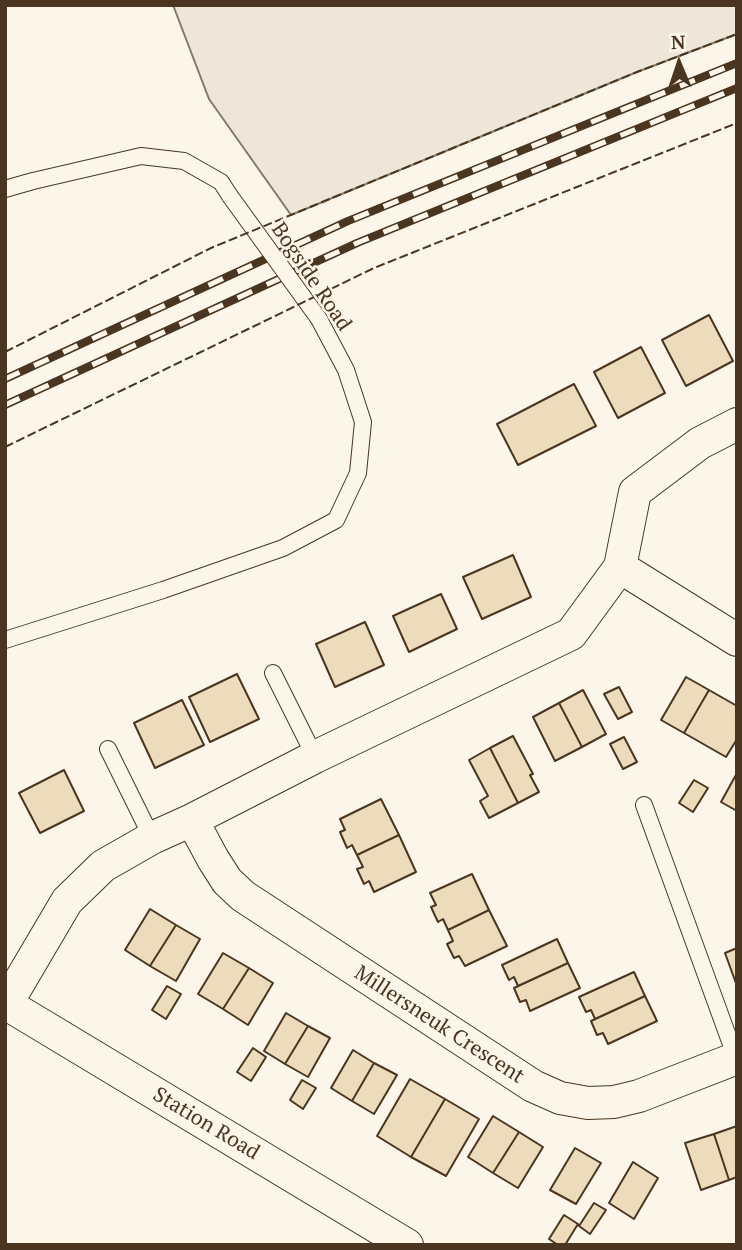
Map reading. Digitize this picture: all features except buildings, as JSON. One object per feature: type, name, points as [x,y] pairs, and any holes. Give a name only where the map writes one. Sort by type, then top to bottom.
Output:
[{"type":"street","points":[[6,1003],[67,901],[103,866],[152,838],[315,757],[571,634],[620,567],[635,492],[699,443],[737,424]]},
{"type":"street","points":[[620,567],[737,640]]},
{"type":"street","name":"Millersneuk Crescent","points":[[192,820],[212,859],[227,881],[243,896],[533,1086],[560,1098],[588,1103],[614,1102],[639,1096],[736,1058]]},
{"type":"street","name":"Station Road","points":[[6,1003],[407,1245]]},
{"type":"lane","name":"Bogside Road","points":[[5,189],[141,156],[184,161],[221,182],[319,319],[346,370],[363,422],[358,473],[336,520],[284,548],[5,640]]},
{"type":"lane","points":[[273,673],[315,757]]},
{"type":"lane","points":[[108,749],[152,838]]},
{"type":"lane","points":[[644,805],[736,1058]]},
{"type":"shaded area","points":[[173,5],[737,5],[737,34],[637,72],[291,215],[209,99]]},
{"type":"railway","points":[[5,379],[348,221],[737,63]]},
{"type":"railway","points":[[5,405],[357,243],[737,88]]},
{"type":"fence","points":[[5,352],[211,248],[637,72],[737,34]]},
{"type":"fence","points":[[5,447],[374,268],[737,123]]}]
